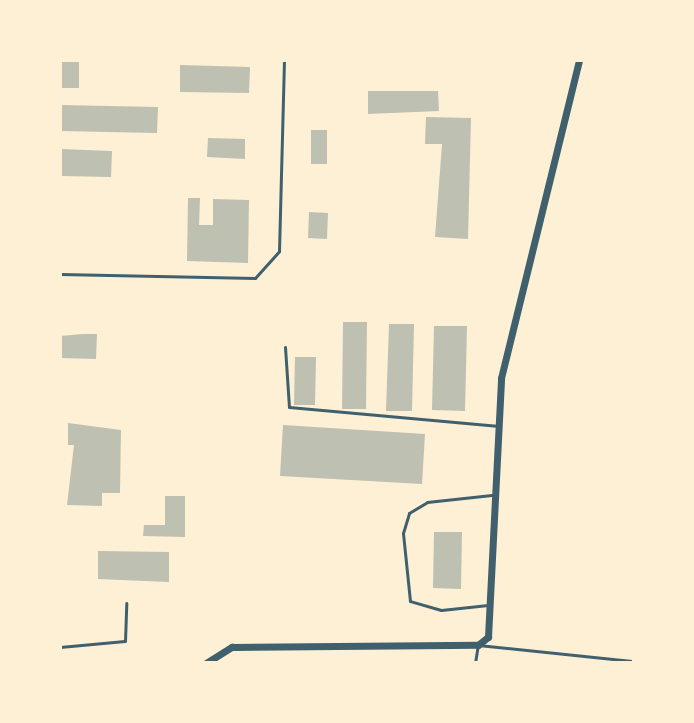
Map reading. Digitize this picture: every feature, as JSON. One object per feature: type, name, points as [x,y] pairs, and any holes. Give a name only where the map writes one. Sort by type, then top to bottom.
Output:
[{"type":"street","points":[[206,663],[232,647],[478,645],[488,637],[496,426],[510,318],[579,60]]},
{"type":"lane","points":[[60,274],[255,278],[279,251],[284,60]]},
{"type":"lane","points":[[285,347],[289,407],[496,426]]},
{"type":"lane","points":[[490,605],[441,610],[410,601],[403,533],[409,513],[427,502],[492,495]]},
{"type":"lane","points":[[60,647],[125,641],[126,603]]},
{"type":"lane","points":[[475,663],[478,645],[634,661]]},
{"type":"building","points":[[60,60],[79,60],[79,88],[60,88]]},
{"type":"building","points":[[180,65],[250,67],[249,93],[180,92]]},
{"type":"building","points":[[368,91],[438,91],[439,111],[368,114]]},
{"type":"building","points":[[60,105],[158,107],[157,133],[60,131]]},
{"type":"building","points":[[426,117],[471,118],[468,239],[435,237],[442,144],[425,144]]},
{"type":"building","points":[[311,130],[327,130],[327,164],[311,164]]},
{"type":"building","points":[[208,138],[245,139],[245,159],[207,157]]},
{"type":"building","points":[[60,149],[112,151],[111,177],[60,176]]},
{"type":"building","points":[[188,198],[200,198],[199,225],[213,225],[213,199],[249,200],[248,263],[187,261]]},
{"type":"building","points":[[309,212],[328,213],[327,239],[308,238]]},
{"type":"building","points":[[343,322],[367,322],[366,409],[342,409]]},
{"type":"building","points":[[389,324],[414,324],[412,411],[386,411]]},
{"type":"building","points":[[434,326],[467,326],[465,411],[432,410]]},
{"type":"building","points":[[97,334],[96,359],[60,358],[60,336]]},
{"type":"building","points":[[295,357],[316,357],[315,405],[294,405]]},
{"type":"building","points":[[68,423],[121,430],[120,493],[102,493],[102,506],[67,505],[74,445],[68,445]]},
{"type":"building","points":[[283,425],[425,434],[422,484],[280,476]]},
{"type":"building","points":[[165,496],[185,496],[185,537],[143,536],[144,525],[165,525]]},
{"type":"building","points":[[434,532],[462,532],[461,589],[433,588]]},
{"type":"building","points":[[98,551],[169,552],[169,582],[98,579]]}]
